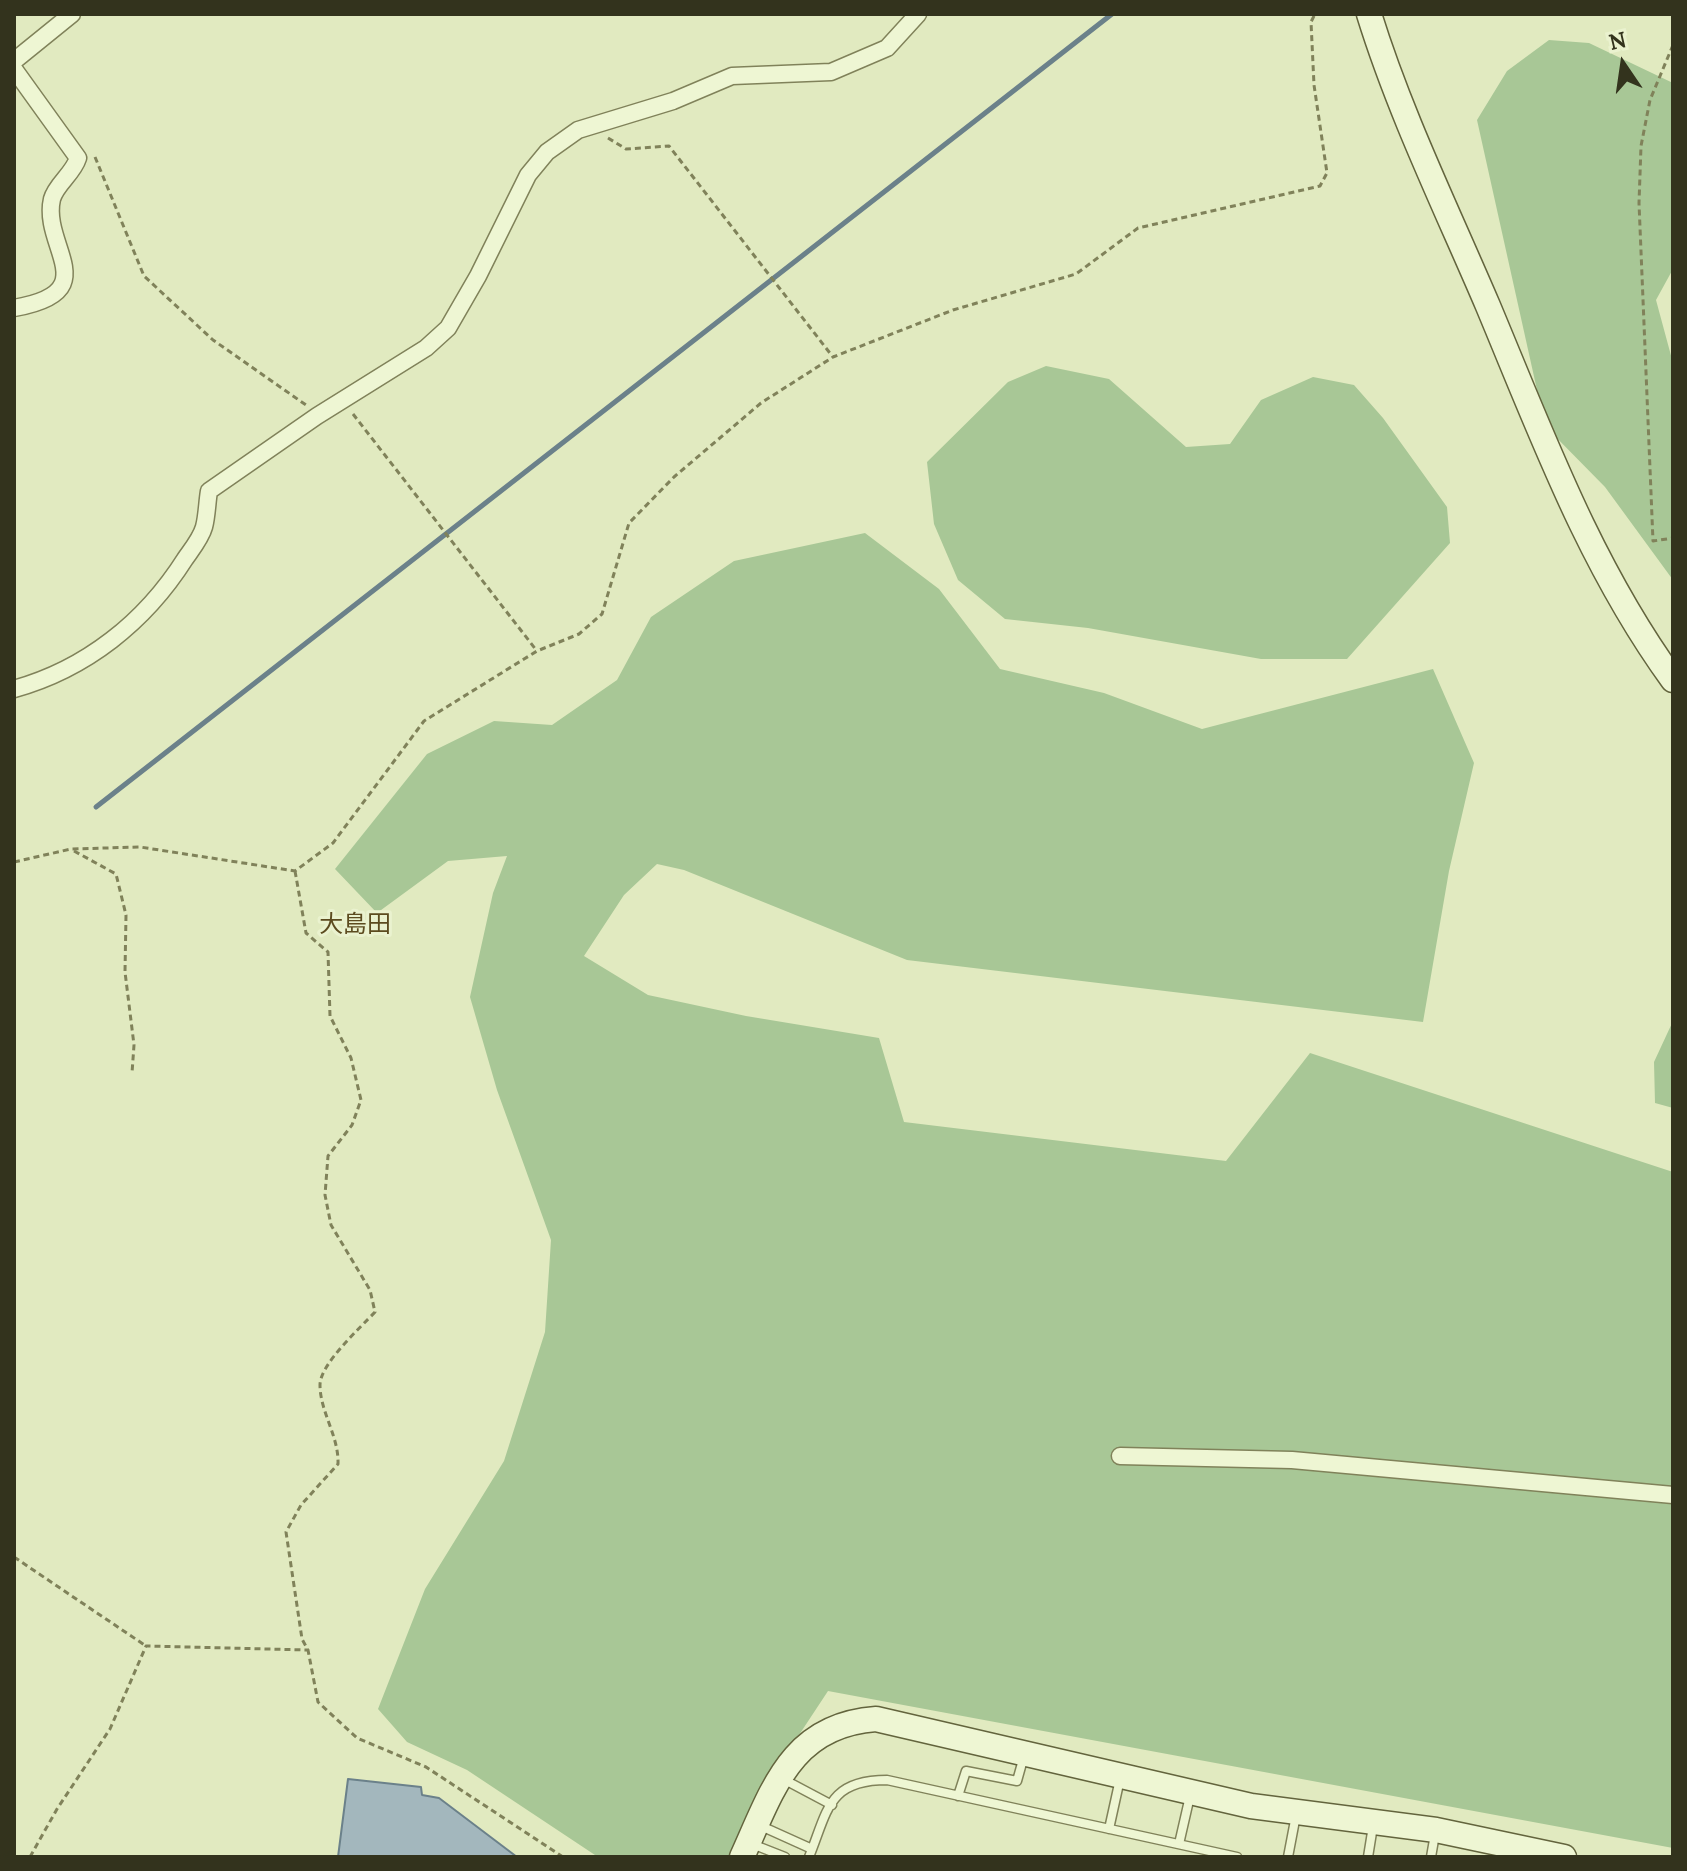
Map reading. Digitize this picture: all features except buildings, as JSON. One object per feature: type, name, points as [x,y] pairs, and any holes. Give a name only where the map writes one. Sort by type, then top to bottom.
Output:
[{"type":"street","points":[[14,61],[72,14]]},
{"type":"street","points":[[14,689],[50,679],[94,655],[125,630],[169,586],[204,530],[209,491],[317,416],[426,348],[448,328],[478,276],[528,175],[547,152],[578,130],[673,101],[732,76],[831,72],[887,48],[918,14]]},
{"type":"street","points":[[1369,14],[1401,101],[1579,522],[1638,632],[1673,680]]},
{"type":"street","points":[[14,308],[35,304],[62,286],[67,270],[51,215],[52,196],[75,169],[78,158],[17,81]]},
{"type":"street","points":[[1120,1456],[1292,1460],[1673,1495]]},
{"type":"street","points":[[749,1841],[781,1778],[809,1739],[824,1730],[857,1720],[907,1724],[1297,1813],[1436,1830],[1564,1857]]},
{"type":"lane","points":[[958,1796],[966,1771],[1017,1781],[1025,1751]]},
{"type":"lane","points":[[1109,1829],[1121,1773]]},
{"type":"lane","points":[[781,1778],[832,1805]]},
{"type":"lane","points":[[749,1841],[811,1853],[832,1805],[850,1783],[887,1780],[1237,1857]]},
{"type":"lane","points":[[1179,1844],[1191,1791]]},
{"type":"lane","points":[[1288,1857],[1297,1813]]},
{"type":"lane","points":[[1368,1857],[1373,1821]]},
{"type":"lane","points":[[1431,1857],[1436,1830]]},
{"type":"lane","points":[[749,1841],[785,1857]]},
{"type":"path","points":[[14,862],[71,849],[140,847],[295,871],[333,843],[424,721],[462,694],[537,651],[579,634],[602,614],[629,523],[674,477],[761,403],[833,357],[953,310],[1076,274],[1138,228],[1320,186],[1327,173],[1314,85],[1311,22],[1315,14]]},
{"type":"path","points":[[1673,45],[1650,100],[1641,146],[1639,203],[1653,541],[1673,538]]},
{"type":"path","points":[[597,123],[609,138],[626,149],[669,146],[833,357]]},
{"type":"path","points":[[78,158],[94,154],[144,276],[213,340],[300,400],[317,416]]},
{"type":"path","points":[[343,400],[537,651]]},
{"type":"path","points":[[71,849],[116,874],[126,915],[125,972],[134,1045],[132,1073]]},
{"type":"path","points":[[295,871],[306,933],[328,952],[330,1016],[351,1058],[361,1100],[352,1125],[328,1156],[325,1195],[331,1225],[370,1290],[375,1312],[326,1367],[320,1385],[339,1450],[338,1464],[301,1505],[286,1532],[302,1639],[308,1650],[318,1702],[357,1738],[426,1767],[563,1857]]},
{"type":"path","points":[[14,1557],[146,1646],[308,1650]]},
{"type":"path","points":[[30,1857],[57,1809],[110,1729],[146,1646]]},
{"type":"green space","points":[[1549,40],[1589,43],[1673,83],[1673,269],[1656,300],[1673,363],[1673,580],[1605,487],[1545,426],[1477,120],[1507,71]]},
{"type":"green space","points":[[1046,366],[1109,379],[1186,447],[1230,444],[1261,400],[1313,377],[1354,385],[1383,418],[1447,507],[1450,543],[1347,659],[1261,659],[1088,628],[1005,619],[958,580],[934,524],[927,462],[1008,382]]},
{"type":"green space","points":[[865,533],[939,589],[1000,669],[1104,693],[1202,729],[1433,669],[1474,763],[1449,871],[1423,1022],[907,960],[684,870],[657,864],[624,895],[584,956],[648,995],[746,1016],[879,1038],[904,1122],[1226,1161],[1310,1053],[1673,1172],[1673,1848],[828,1691],[770,1779],[733,1857],[598,1857],[467,1770],[407,1742],[378,1709],[425,1589],[504,1461],[545,1332],[551,1240],[497,1090],[470,997],[493,893],[507,856],[448,861],[377,913],[335,869],[427,754],[494,721],[552,725],[617,680],[651,617],[734,561]]},
{"type":"green space","points":[[1673,1021],[1673,1108],[1655,1103],[1654,1062]]},
{"type":"shaded area","points":[[348,1779],[421,1787],[422,1795],[439,1798],[517,1857],[338,1857]]},
{"type":"waterway","points":[[96,807],[1112,14]]},
{"type":"district","name":"大島田","points":[[355,925]]}]
